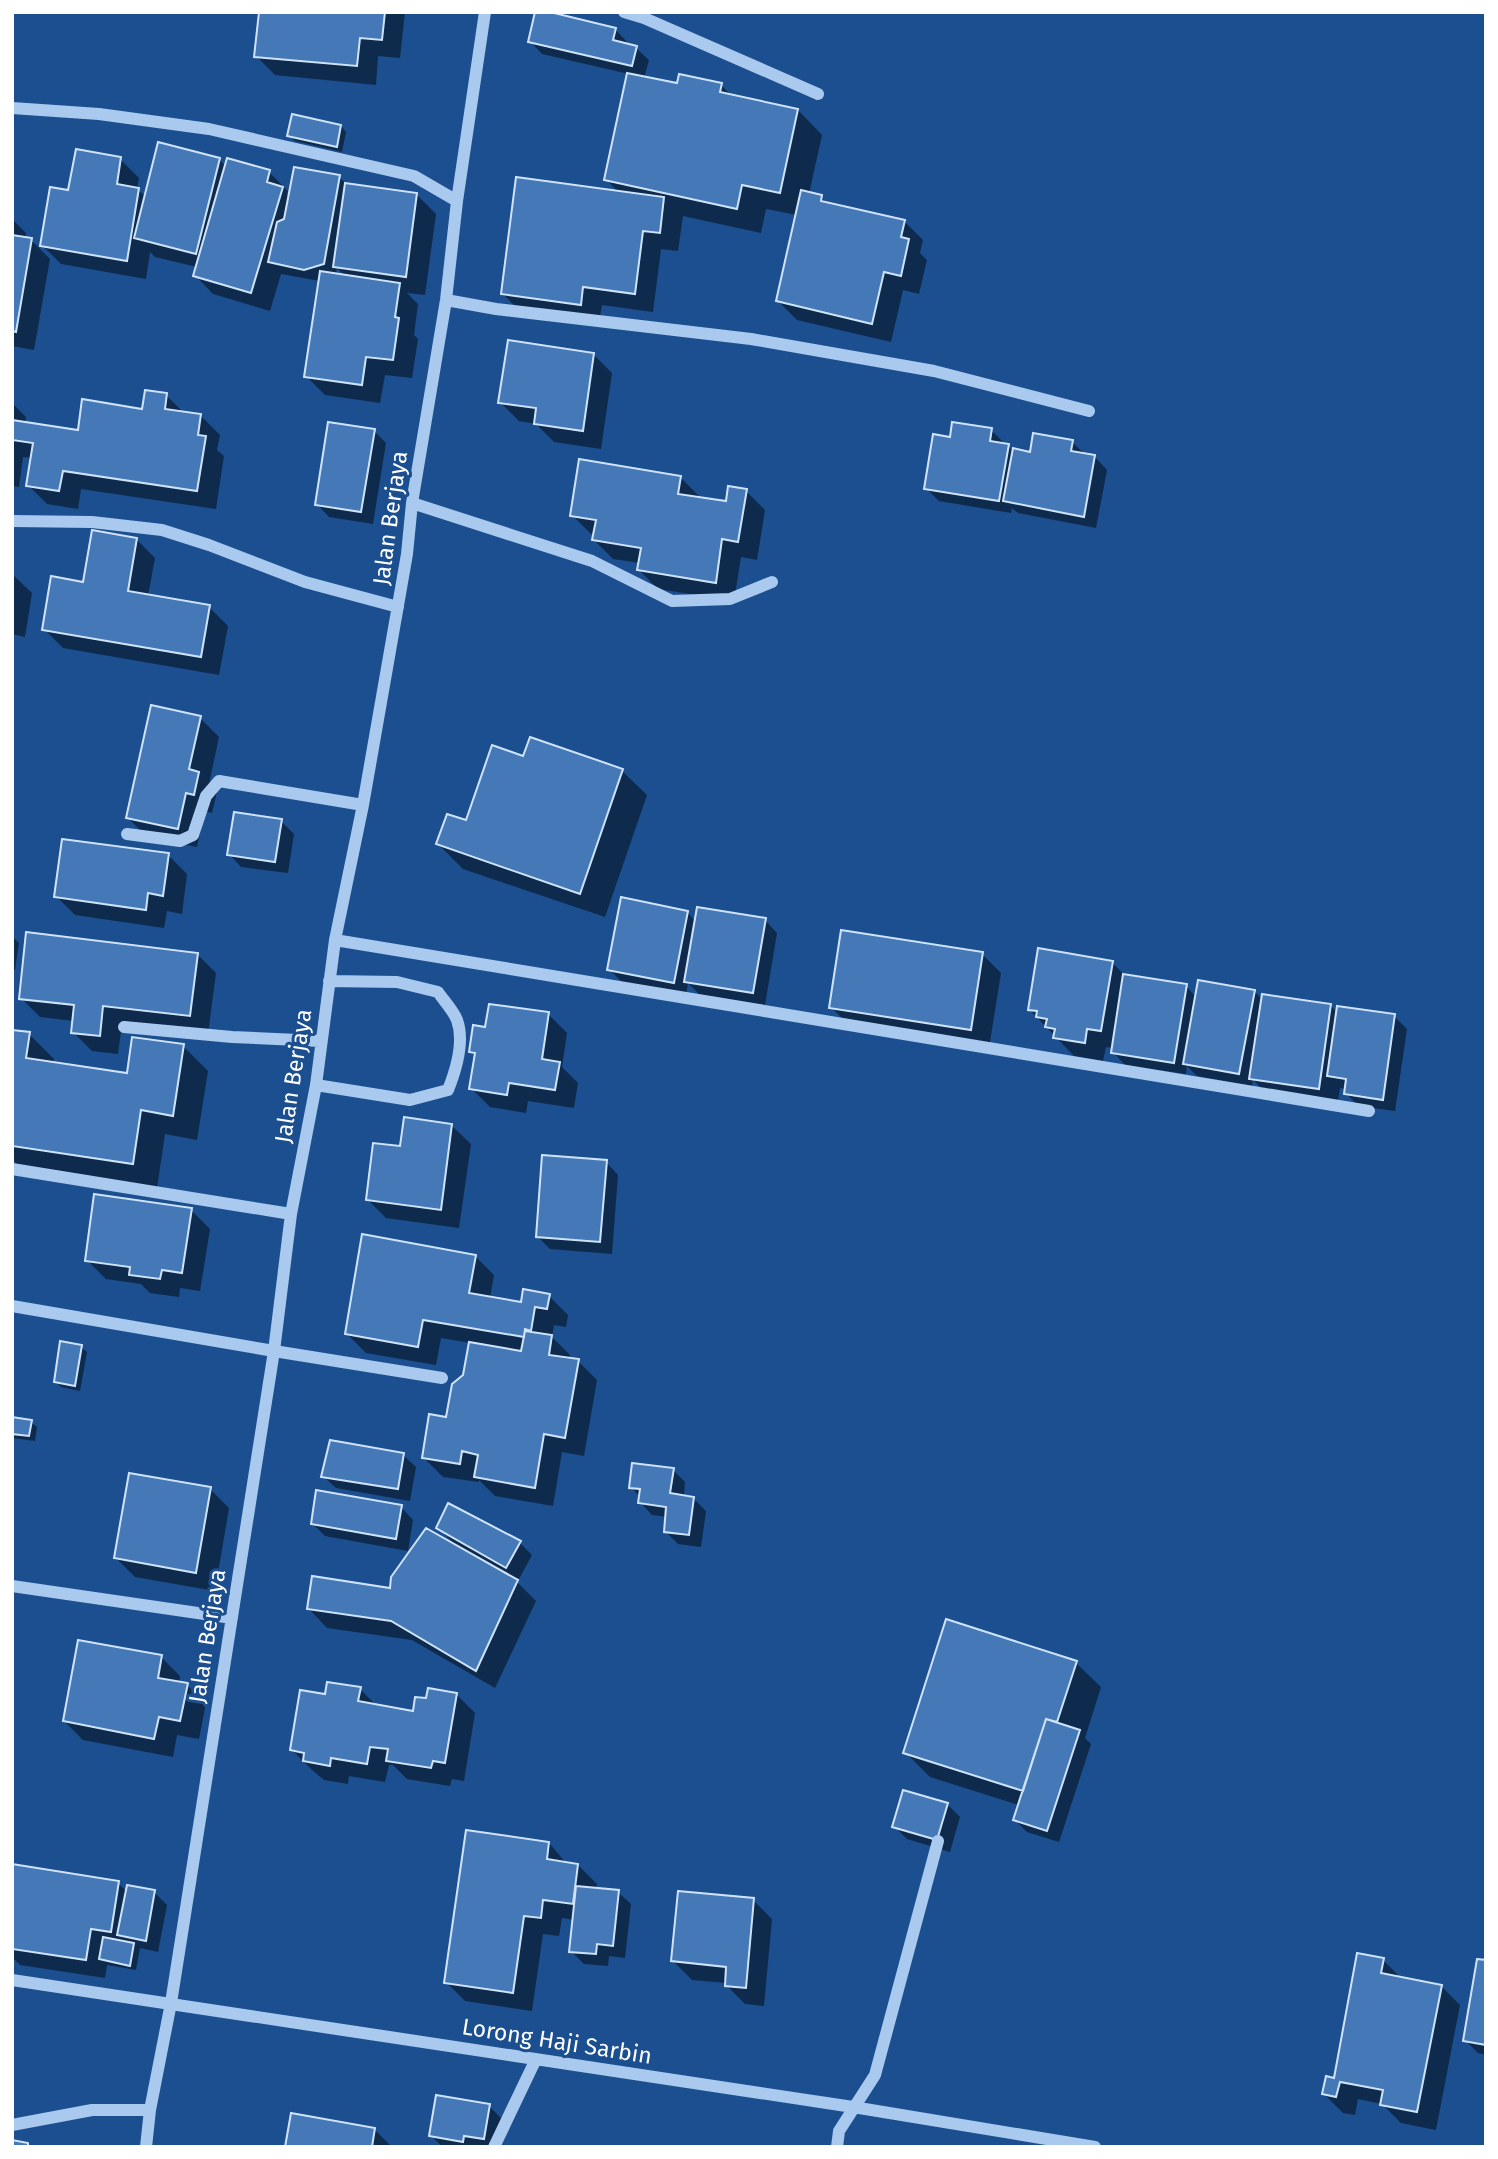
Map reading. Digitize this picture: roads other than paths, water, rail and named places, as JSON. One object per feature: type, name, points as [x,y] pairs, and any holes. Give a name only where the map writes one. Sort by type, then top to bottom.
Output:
[{"type":"street","name":"Jalan Berjaya","points":[[146,2147],[149,2110],[171,2003],[274,1352],[291,1214],[316,1085],[335,940],[363,805],[407,554],[412,503],[446,300],[457,201],[485,12]]},
{"type":"street","points":[[624,12],[644,18],[818,94]]},
{"type":"street","points":[[12,108],[99,114],[209,129],[414,176],[457,201]]},
{"type":"street","points":[[446,300],[509,311],[751,339],[934,371],[1089,411]]},
{"type":"street","points":[[412,503],[592,561],[672,601],[730,599],[772,582]]},
{"type":"street","points":[[12,522],[92,522],[162,530],[305,582],[398,607]]},
{"type":"street","points":[[127,834],[180,841],[193,835],[206,796],[219,781],[363,805]]},
{"type":"street","points":[[335,940],[1369,1111]]},
{"type":"street","points":[[316,1085],[410,1100],[448,1090],[456,1070],[460,1038],[457,1020],[438,992],[397,982],[329,981]]},
{"type":"street","points":[[124,1027],[232,1037],[320,1041]]},
{"type":"street","points":[[12,1169],[291,1214]]},
{"type":"street","points":[[12,1306],[274,1352],[442,1378]]},
{"type":"street","points":[[12,1586],[232,1618]]},
{"type":"street","points":[[837,2147],[839,2131],[875,2074],[938,1841]]},
{"type":"street","name":"Lorong Haji Sarbin","points":[[12,1980],[853,2107],[1095,2147]]},
{"type":"street","points":[[494,2147],[536,2059]]},
{"type":"street","points":[[12,2125],[92,2110],[149,2110]]}]
